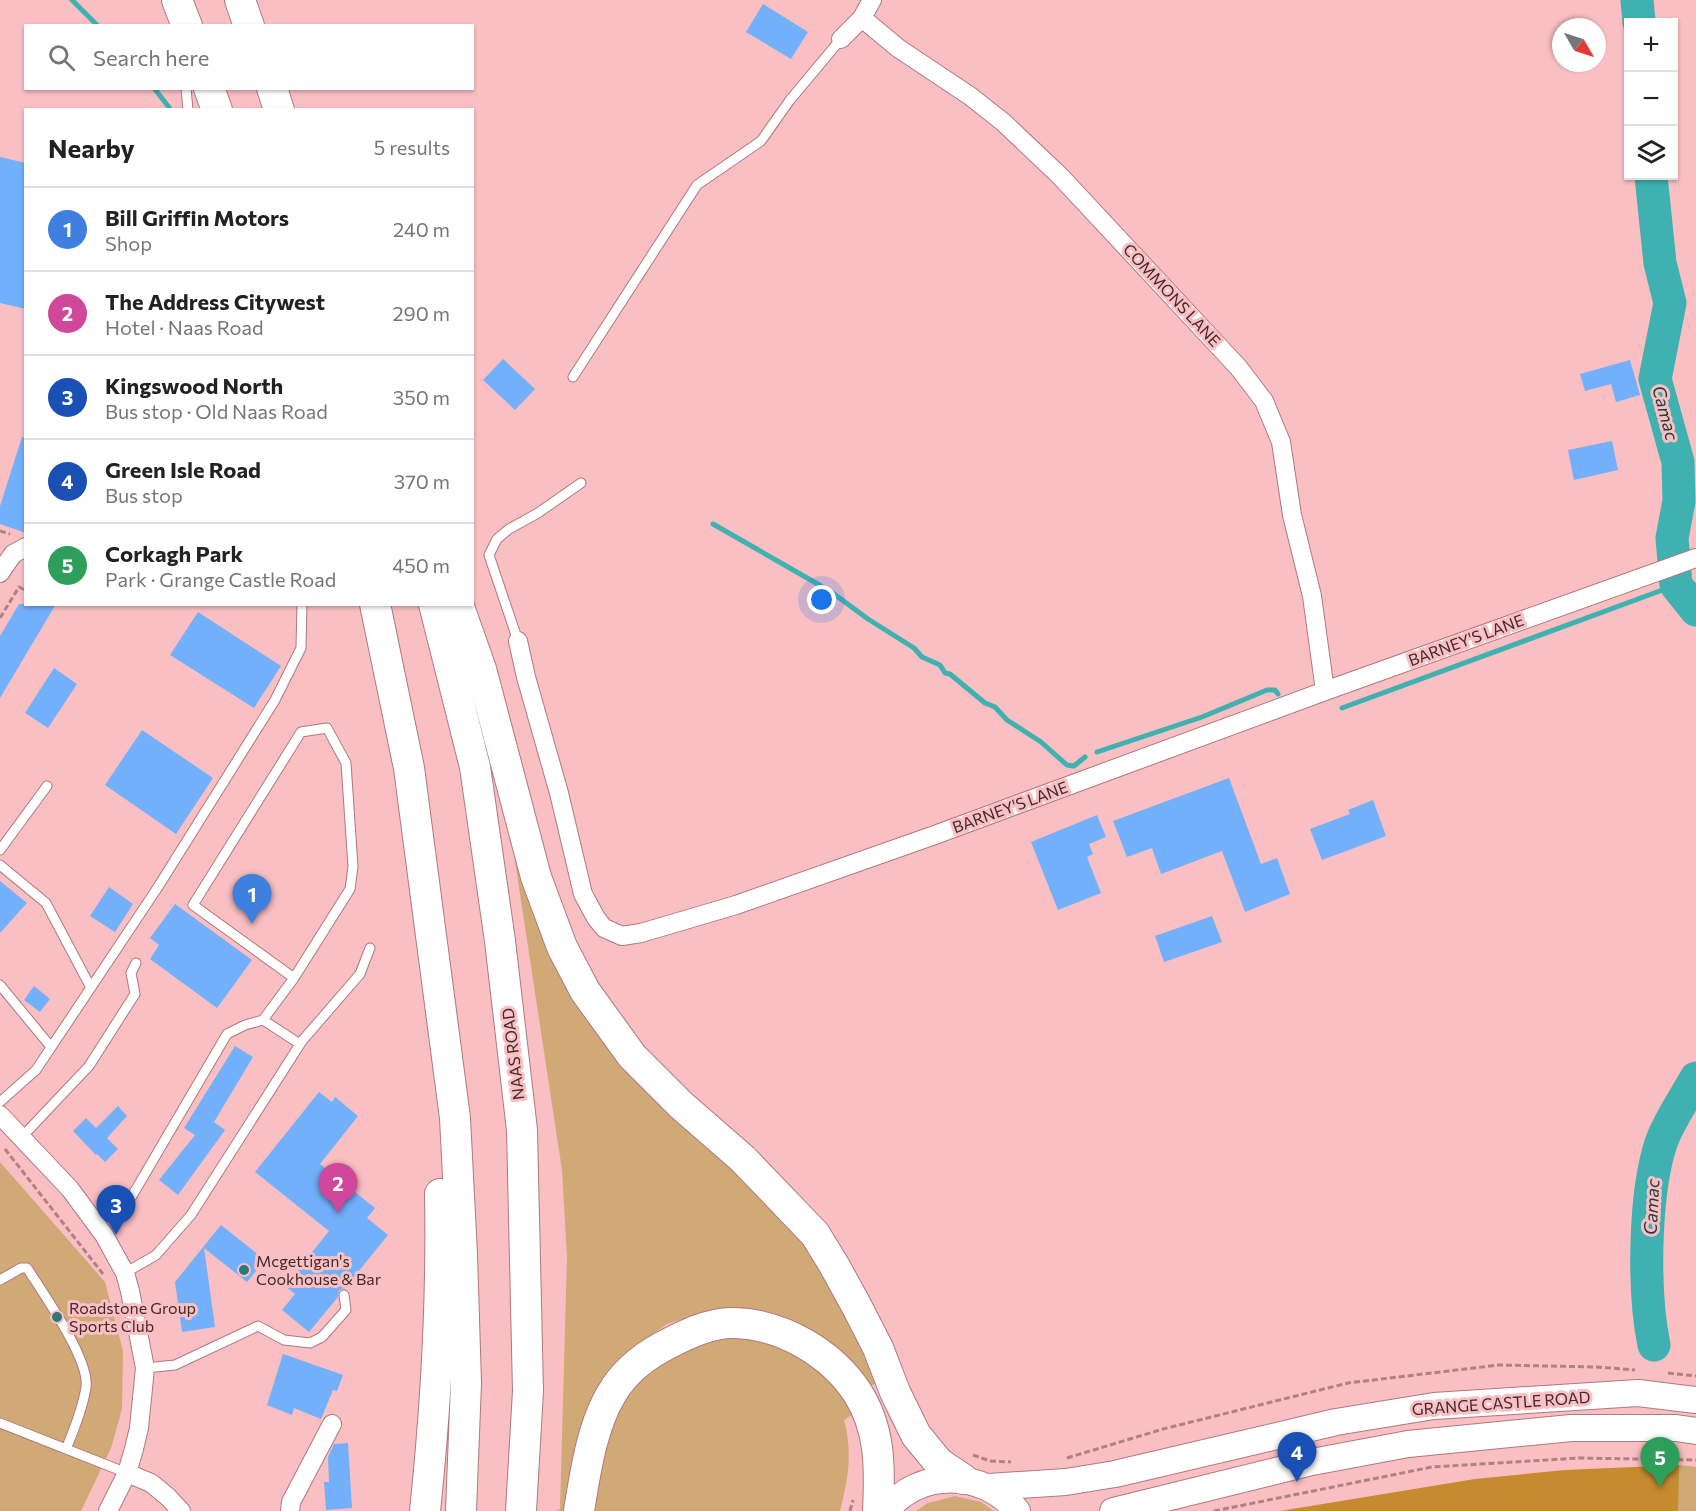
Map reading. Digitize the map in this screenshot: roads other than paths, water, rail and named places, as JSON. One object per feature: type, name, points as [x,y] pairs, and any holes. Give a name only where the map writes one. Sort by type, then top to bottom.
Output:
[{"type":"highway","points":[[240,0],[248,24]]},
{"type":"highway","points":[[210,90],[216,108]]},
{"type":"highway","points":[[273,90],[278,108]]},
{"type":"highway","points":[[375,606],[409,768],[455,1118],[466,1383],[461,1511]]},
{"type":"highway","name":"NAAS ROAD","points":[[435,606],[475,767],[500,941],[522,1130],[528,1391],[520,1511]]},
{"type":"highway","points":[[459,606],[481,669],[536,877],[562,947],[585,991],[632,1056],[667,1091],[743,1159],[814,1234],[834,1265],[878,1348],[895,1392],[916,1435],[939,1463],[975,1474]]},
{"type":"highway","points":[[425,1511],[438,1346],[440,1222],[433,940]]},
{"type":"highway","points":[[579,1511],[595,1432],[612,1393],[641,1359],[677,1338],[713,1326],[733,1323],[764,1327],[817,1351],[857,1392],[871,1422],[878,1446],[878,1511]]},
{"type":"main road","name":"GRANGE CASTLE ROAD","points":[[886,1511],[903,1494],[922,1484],[942,1479],[975,1474],[1066,1482],[1115,1474],[1336,1422],[1434,1406],[1638,1393],[1696,1400]]},
{"type":"main road","name":"GRANGE CASTLE ROAD","points":[[1113,1511],[1301,1464],[1408,1444],[1571,1428],[1676,1428],[1696,1431]]},
{"type":"main road","points":[[975,1474],[1009,1501],[1017,1511]]},
{"type":"street","points":[[841,39],[862,18],[872,0]]},
{"type":"street","name":"COMMONS LANE","points":[[862,18],[898,48],[970,96],[1003,122],[1060,176],[1238,367],[1264,401],[1281,442],[1292,514],[1312,596],[1325,691]]},
{"type":"street","points":[[0,573],[13,549]]},
{"type":"street","name":"BARNEY'S LANE","points":[[518,641],[559,793],[583,894],[604,928],[622,936],[641,933],[736,905],[1690,561]]},
{"type":"street","points":[[0,1115],[70,1189],[104,1235],[145,1368],[139,1428],[127,1473],[108,1511]]},
{"type":"street","points":[[290,1511],[291,1502],[332,1424]]},
{"type":"street","points":[[127,1473],[151,1483],[181,1511]]},
{"type":"lane","points":[[573,377],[698,185],[761,141],[790,100],[841,39]]},
{"type":"lane","points":[[186,90],[188,108]]},
{"type":"lane","points":[[518,641],[489,555],[497,539],[509,529],[547,507],[581,483]]},
{"type":"lane","points":[[0,1102],[36,1070],[158,887],[275,700],[301,648],[302,606]]},
{"type":"lane","points":[[132,1196],[227,1034],[245,1025],[263,1020],[294,978],[350,889],[353,867],[346,763],[327,728],[301,732],[193,905],[294,978]]},
{"type":"lane","points":[[0,850],[47,786]]},
{"type":"lane","points":[[0,865],[46,903],[91,988]]},
{"type":"lane","points":[[118,1278],[156,1255],[191,1215],[300,1044],[360,974],[370,948]]},
{"type":"lane","points":[[21,1138],[89,1066],[135,994],[131,973],[136,963]]},
{"type":"lane","points":[[0,985],[51,1047]]},
{"type":"lane","points":[[263,1020],[300,1044]]},
{"type":"lane","points":[[0,1280],[21,1268],[27,1268],[73,1344],[86,1376],[86,1387],[66,1449]]},
{"type":"lane","points":[[145,1368],[174,1365],[258,1326],[284,1341],[310,1342],[322,1337],[346,1310],[344,1295]]},
{"type":"lane","points":[[0,1423],[127,1473]]},
{"type":"waterway","points":[[72,0],[96,24]]},
{"type":"waterway","name":"Camac","points":[[1637,0],[1639,18]]},
{"type":"waterway","points":[[156,90],[169,108]]},
{"type":"waterway","name":"Camac","points":[[1651,180],[1660,263],[1670,303],[1655,379],[1678,462],[1679,501],[1672,538],[1676,585],[1696,610]]},
{"type":"waterway","points":[[713,524],[830,591],[868,619],[914,648],[922,657],[940,665],[945,673],[950,674],[985,703],[995,707],[1007,720],[1041,742],[1067,765],[1074,766],[1085,757]]},
{"type":"waterway","points":[[1342,708],[1676,585]]},
{"type":"waterway","points":[[1097,752],[1202,717],[1267,690],[1275,690],[1278,694]]},
{"type":"waterway","name":"Camac","points":[[1654,1345],[1650,1323],[1647,1272],[1651,1189],[1655,1164],[1664,1135],[1696,1078]]},
{"type":"place","name":"Bill Griffin Motors","points":[[252,924]]},
{"type":"place","name":"The Address Citywest","points":[[338,1213]]},
{"type":"place","name":"Kingswood North","points":[[116,1235]]},
{"type":"place","name":"Mcgettigan's Cookhouse & Bar","points":[[244,1270]]},
{"type":"place","name":"Roadstone Group Sports Club","points":[[57,1317]]},
{"type":"place","name":"Green Isle Road","points":[[1297,1482]]},
{"type":"place","name":"Corkagh Park","points":[[1660,1487]]}]
